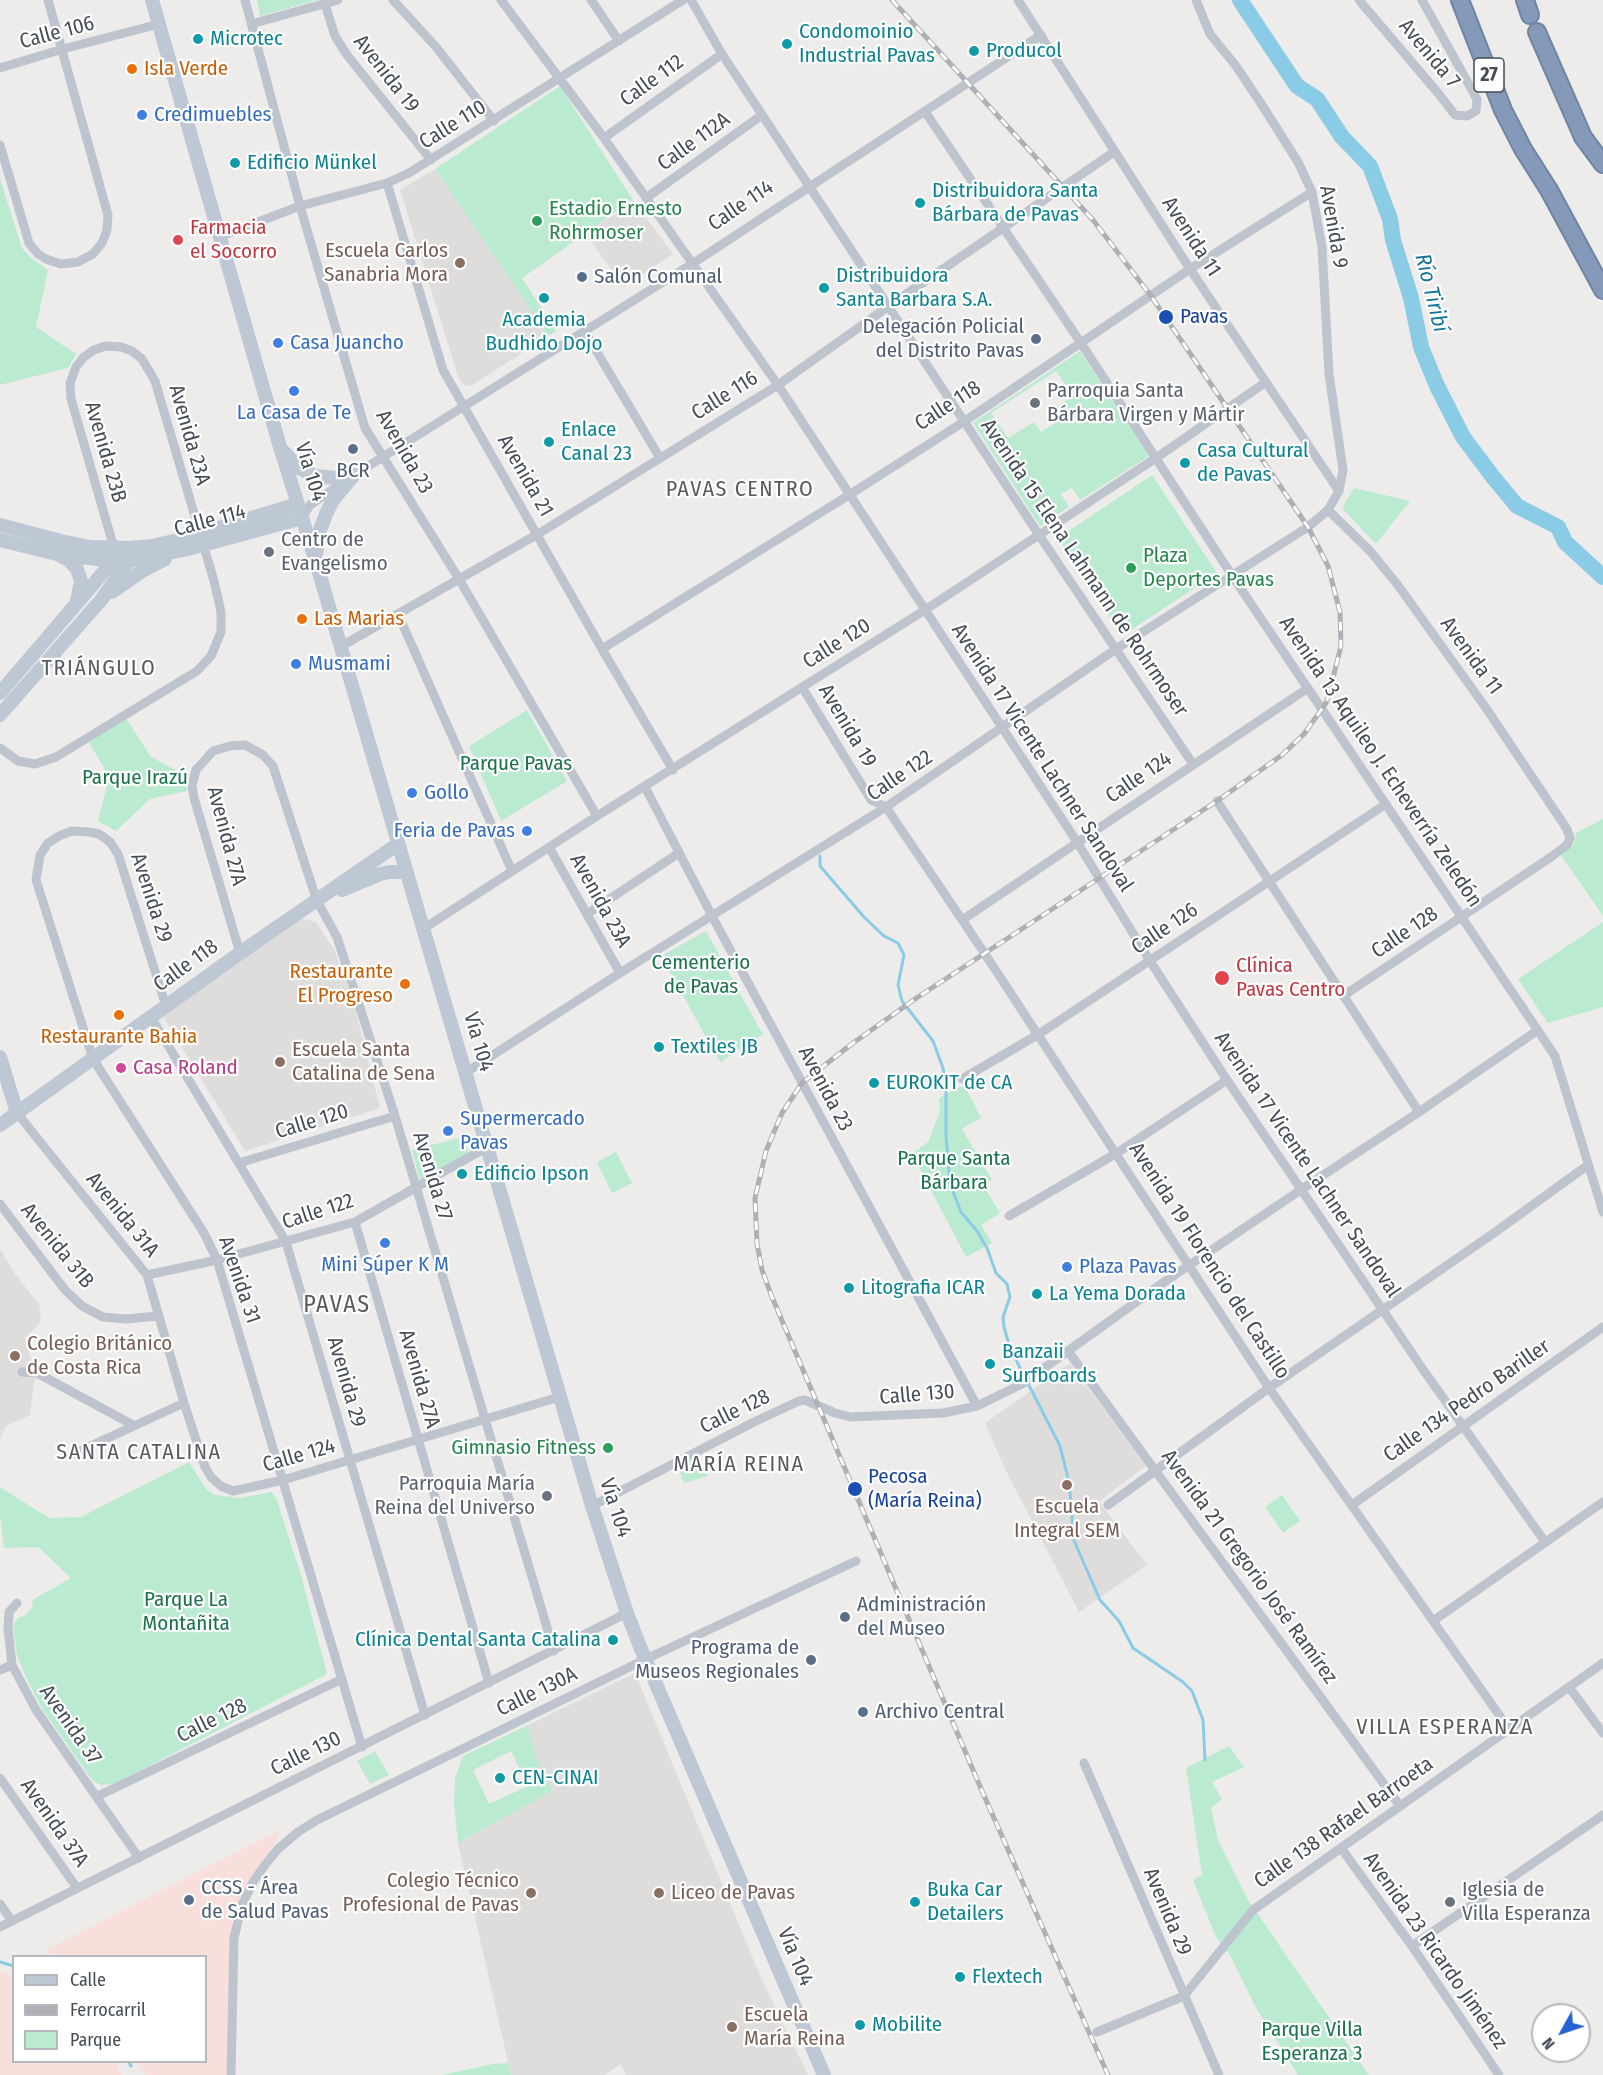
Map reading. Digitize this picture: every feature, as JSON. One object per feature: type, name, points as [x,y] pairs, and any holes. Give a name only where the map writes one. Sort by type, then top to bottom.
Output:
[{"type":"highway","name":"27","points":[[1460,4],[1503,110],[1522,148],[1549,190],[1603,290]]},
{"type":"highway","points":[[1537,32],[1583,137],[1603,164]]},
{"type":"main road","name":"Vía 104","points":[[152,0],[280,447],[304,509],[340,647],[592,1506],[627,1613],[824,2075]]},
{"type":"main road","points":[[280,447],[308,474],[326,478],[354,475]]},
{"type":"main road","points":[[316,562],[317,546],[326,514],[338,493],[354,475]]},
{"type":"main road","name":"Calle 114","points":[[129,554],[152,546],[201,540],[304,509]]},
{"type":"main road","points":[[0,525],[90,546],[113,554]]},
{"type":"main road","points":[[0,540],[57,554],[69,560],[77,569],[81,581],[76,605]]},
{"type":"main road","name":"Calle 114","points":[[113,554],[188,549],[201,540]]},
{"type":"main road","points":[[101,600],[142,571],[188,549]]},
{"type":"main road","points":[[57,554],[113,554]]},
{"type":"main road","points":[[0,693],[76,605],[113,554]]},
{"type":"main road","points":[[0,715],[101,600],[129,554]]},
{"type":"main road","name":"Calle 118","points":[[0,1125],[240,953],[398,844]]},
{"type":"main road","points":[[334,889],[345,890],[380,874],[406,872]]},
{"type":"main road","points":[[0,1057],[17,1113]]},
{"type":"street","points":[[0,145],[29,243],[38,254],[61,264],[78,262],[93,254],[102,243],[107,230],[108,215],[48,0]]},
{"type":"street","name":"Avenida 23","points":[[245,0],[300,206],[365,428],[459,579],[597,816]]},
{"type":"street","points":[[251,24],[338,0]]},
{"type":"street","points":[[393,0],[436,47],[494,121]]},
{"type":"street","name":"Avenida 17 Vicente Lachner Sandoval","points":[[501,0],[604,138],[778,385],[1077,842],[1227,1080],[1382,1309],[1545,1542]]},
{"type":"street","points":[[591,0],[619,41]]},
{"type":"street","name":"Calle 110","points":[[221,236],[300,206],[387,183],[409,173],[683,0]]},
{"type":"street","name":"Avenida 15 Elena Lahmann de Rohrmoser","points":[[691,0],[722,54],[762,115],[1193,764]]},
{"type":"street","name":"Avenida 11","points":[[1018,0],[1190,269],[1339,491]]},
{"type":"street","name":"Avenida 9","points":[[1196,0],[1210,34],[1236,66],[1260,102],[1298,162],[1312,192],[1322,247],[1329,374],[1343,470],[1339,491]]},
{"type":"street","name":"Avenida 7","points":[[1359,0],[1455,115],[1467,116],[1476,111],[1477,99],[1422,0]]},
{"type":"street","name":"Avenida 19","points":[[325,4],[335,36],[347,55],[431,160]]},
{"type":"street","name":"Calle 106","points":[[0,68],[159,24]]},
{"type":"street","name":"Calle 114","points":[[304,509],[384,456],[692,264],[1041,35]]},
{"type":"street","name":"Calle 112","points":[[604,138],[722,54]]},
{"type":"street","name":"Avenida 13 Aquileo J. Echeverría Zeledón","points":[[926,112],[1003,230],[1081,343],[1231,574],[1555,1056],[1603,1212]]},
{"type":"street","name":"Calle 112A","points":[[646,198],[762,115]]},
{"type":"street","name":"Calle 116","points":[[340,647],[538,534],[778,385],[1114,152]]},
{"type":"street","name":"Avenida 21","points":[[387,183],[443,369],[673,770]]},
{"type":"street","name":"Calle 118","points":[[602,649],[965,421],[1190,269],[1312,192]]},
{"type":"street","points":[[585,332],[660,458]]},
{"type":"street","name":"Avenida 23A","points":[[0,747],[18,761],[35,764],[56,757],[197,671],[211,656],[221,632],[221,612],[155,381],[142,359],[132,351],[121,347],[105,346]]},
{"type":"street","name":"Avenida 23B","points":[[105,346],[94,350],[76,367],[70,382],[71,399],[113,554]]},
{"type":"street","name":"Calle 120","points":[[423,929],[597,816],[925,610],[1156,458],[1266,382]]},
{"type":"street","name":"Calle 122","points":[[465,1073],[886,807],[1116,649],[1308,527],[1328,510],[1339,491]]},
{"type":"street","name":"Avenida 11","points":[[1328,510],[1370,551],[1397,584],[1486,708],[1569,834]]},
{"type":"street","points":[[398,614],[512,871]]},
{"type":"street","name":"Avenida 19","points":[[802,687],[870,800],[886,807]]},
{"type":"street","name":"Calle 124","points":[[962,920],[1308,688]]},
{"type":"street","name":"Avenida 27","points":[[230,746],[245,745],[263,755],[273,766],[317,901],[337,937],[395,1116],[554,1651]]},
{"type":"street","name":"Avenida 27A","points":[[230,746],[213,751],[196,770],[192,785],[240,953]]},
{"type":"street","name":"Avenida 23","points":[[645,787],[712,916],[977,1406]]},
{"type":"street","points":[[1217,801],[1419,1112]]},
{"type":"street","name":"Calle 126","points":[[962,1079],[1039,1034],[1386,804]]},
{"type":"street","name":"Avenida 19 Florencio del Castillo","points":[[886,807],[1039,1034],[1269,1388],[1509,1729]]},
{"type":"street","name":"Avenida 29","points":[[72,831],[99,834],[110,842],[118,854],[166,1006]]},
{"type":"street","name":"Avenida 31","points":[[72,831],[48,843],[40,855],[36,880],[93,1059],[204,1233],[217,1260],[362,1747]]},
{"type":"street","name":"Calle 128","points":[[1343,996],[1551,857],[1567,845],[1569,834]]},
{"type":"street","name":"Avenida 23A","points":[[549,847],[620,973]]},
{"type":"street","points":[[587,914],[679,853]]},
{"type":"street","name":"Avenida 29","points":[[151,1017],[286,1242],[425,1715]]},
{"type":"street","name":"Calle 130","points":[[799,1401],[805,1400],[851,1417],[943,1413],[977,1406],[1022,1384],[1189,1266],[1538,1030]]},
{"type":"street","points":[[1009,1216],[1117,1153],[1227,1080]]},
{"type":"street","name":"Avenida 31A","points":[[17,1113],[147,1275],[205,1467],[211,1477],[221,1486]]},
{"type":"street","name":"Calle 120","points":[[239,1163],[395,1116]]},
{"type":"street","name":"Calle 122","points":[[147,1275],[217,1260],[355,1222],[487,1147]]},
{"type":"street","points":[[1107,1504],[1588,1165]]},
{"type":"street","name":"Avenida 31B","points":[[0,1204],[65,1290],[82,1306],[103,1317],[126,1319],[158,1316]]},
{"type":"street","name":"Avenida 27A","points":[[355,1222],[489,1683]]},
{"type":"street","name":"Calle 134 Pedro Bariller","points":[[1352,1505],[1603,1327]]},
{"type":"street","name":"Avenida 21 Gregorio José Ramírez","points":[[1068,1351],[1400,1806]]},
{"type":"street","points":[[22,1372],[37,1373],[133,1425]]},
{"type":"street","name":"Calle 124","points":[[221,1486],[233,1491],[282,1480],[560,1397]]},
{"type":"street","name":"Calle 128","points":[[592,1506],[799,1401]]},
{"type":"street","points":[[73,1454],[184,1403]]},
{"type":"street","points":[[1433,1621],[1603,1502]]},
{"type":"street","name":"Calle 130A","points":[[231,2075],[234,1938],[242,1905],[253,1882],[278,1849],[298,1832],[317,1820],[646,1659],[856,1561]]},
{"type":"street","name":"Avenida 37","points":[[17,1603],[9,1612],[8,1628],[12,1665],[36,1710],[139,1858]]},
{"type":"street","name":"Calle 130","points":[[0,1927],[627,1613]]},
{"type":"street","name":"Calle 138 Rafael Barroeta","points":[[1184,1996],[1253,1910],[1603,1663]]},
{"type":"street","points":[[0,1670],[12,1665]]},
{"type":"street","name":"Calle 128","points":[[98,1797],[342,1679]]},
{"type":"street","points":[[1569,1687],[1603,1733]]},
{"type":"street","name":"Avenida 29","points":[[1084,1763],[1219,2075]]},
{"type":"street","name":"Avenida 37A","points":[[0,1778],[77,1888]]},
{"type":"street","points":[[1412,1946],[1603,1815]]},
{"type":"street","name":"Avenida 23 Ricardo Jiménez","points":[[1341,1848],[1412,1946],[1499,2075]]},
{"type":"street","points":[[0,1904],[12,1921]]},
{"type":"street","points":[[1097,2032],[1184,1996]]},
{"type":"shaded area","name":"Escuela Carlos Sanabria Mora","points":[[435,169],[548,336],[471,386],[464,385],[458,376],[400,190]]},
{"type":"shaded area","points":[[633,200],[673,254],[624,287],[585,233],[625,208]]},
{"type":"shaded area","name":"Escuela Santa Catalina de Sena","points":[[300,918],[316,922],[335,951],[356,1012],[380,1108],[245,1151],[163,1016]]},
{"type":"shaded area","name":"Colegio Británico de Costa Rica","points":[[0,1249],[15,1274],[39,1304],[41,1322],[25,1338],[35,1374],[30,1415],[6,1426],[0,1440]]},
{"type":"shaded area","name":"Escuela Integral SEM","points":[[1070,1363],[1146,1466],[1099,1501],[1147,1565],[1079,1612],[1005,1469],[985,1423]]},
{"type":"shaded area","points":[[635,1673],[761,1978],[808,2075],[626,2075],[621,2064],[604,2075],[511,2075],[458,1843],[551,1791],[537,1761],[528,1725]]},
{"type":"shaded area","points":[[283,1828],[253,1882],[234,1938],[231,2075],[145,2075],[139,2063],[207,2063],[207,1955],[51,1955],[46,1950]]},
{"type":"shaded area","points":[[0,1971],[12,1976],[12,2063],[116,2063],[122,2075],[0,2075]]},
{"type":"green space","points":[[257,0],[317,0],[260,16]]},
{"type":"green space","name":"Estadio Ernesto Rohrmoser","points":[[560,86],[633,200],[522,278],[556,331],[548,336],[435,169]]},
{"type":"green space","points":[[0,179],[22,248],[48,270],[36,327],[76,354],[68,368],[0,385]]},
{"type":"green space","points":[[1080,351],[1149,456],[1080,500],[1072,488],[1061,494],[1069,507],[1040,526],[973,423]],"holes":[[[1056,371],[1073,396],[1053,409],[1060,420],[1041,432],[1034,422],[1008,438],[991,413]]]},
{"type":"green space","name":"Plaza Deportes Pavas","points":[[1152,475],[1217,573],[1122,636],[1058,538]]},
{"type":"green space","points":[[1354,488],[1410,501],[1376,544],[1342,508]]},
{"type":"green space","name":"Parque Pavas","points":[[527,710],[567,781],[501,821],[469,746]]},
{"type":"green space","name":"Parque Irazú","points":[[126,718],[151,757],[185,775],[187,791],[150,799],[116,831],[98,821],[109,777],[89,742]]},
{"type":"green space","points":[[1603,819],[1603,916],[1561,855],[1574,844],[1576,833]]},
{"type":"green space","points":[[1603,922],[1603,1007],[1548,1023],[1518,979]]},
{"type":"green space","name":"Cementerio de Pavas","points":[[706,931],[763,1035],[720,1062],[661,956]]},
{"type":"green space","name":"Parque Santa Bárbara","points":[[964,1085],[981,1118],[962,1129],[992,1180],[983,1185],[1000,1213],[981,1225],[992,1243],[966,1257],[912,1154],[928,1142],[940,1112],[939,1098]]},
{"type":"green space","points":[[463,1137],[469,1153],[420,1181],[412,1150]]},
{"type":"green space","points":[[616,1152],[632,1183],[612,1193],[597,1162]]},
{"type":"green space","points":[[691,1459],[704,1464],[708,1476],[684,1483],[678,1466]]},
{"type":"green space","name":"Parque La Montañita","points":[[189,1462],[206,1489],[215,1495],[240,1498],[272,1492],[277,1500],[302,1579],[327,1674],[114,1784],[101,1785],[93,1781],[42,1709],[17,1655],[13,1625],[18,1618],[25,1616],[31,1609],[32,1600],[71,1578],[38,1547],[4,1548],[0,1515],[0,1487],[49,1518],[81,1517]]},
{"type":"green space","points":[[1282,1495],[1300,1521],[1283,1533],[1265,1507]]},
{"type":"green space","points":[[528,1725],[537,1761],[552,1791],[458,1843],[454,1805],[455,1778],[463,1756]],"holes":[[[511,1751],[528,1786],[489,1804],[473,1770]]]},
{"type":"green space","name":"Parque Villa Esperanza 3","points":[[1229,1746],[1244,1767],[1212,1782],[1222,1799],[1211,1808],[1218,1840],[1248,1900],[1369,2075],[1298,2075],[1256,2008],[1230,1955],[1216,1937],[1193,1880],[1202,1875],[1186,1768]]},
{"type":"green space","points":[[375,1751],[389,1775],[370,1784],[357,1761]]},
{"type":"green space","points":[[508,2063],[511,2075],[442,2075],[493,2064]]},
{"type":"waterway","name":"Río Tiribí","points":[[1240,0],[1297,86],[1317,99],[1342,137],[1370,166],[1390,219],[1393,240],[1411,298],[1421,347],[1437,386],[1463,437],[1517,506],[1558,527],[1565,542],[1603,577]]},
{"type":"waterway","points":[[820,856],[820,866],[864,917],[884,936],[898,943],[904,955],[898,985],[902,1001],[933,1041],[943,1068],[950,1184],[961,1212],[977,1231],[987,1248],[996,1273],[1007,1284],[1010,1297],[1003,1317],[1004,1327],[1019,1366],[1060,1446],[1069,1482],[1072,1536],[1100,1600],[1119,1621],[1133,1648],[1183,1682],[1192,1691],[1203,1720],[1205,1760]]},
{"type":"waterway","points":[[0,1962],[12,1965]]},
{"type":"railway","points":[[892,0],[1093,220],[1151,296],[1308,527],[1328,566],[1340,612],[1341,646],[1329,694],[1326,703],[1304,734],[1282,755],[1217,801],[918,997],[802,1083],[782,1113],[766,1151],[755,1198],[757,1244],[762,1270],[772,1297],[982,1791],[1108,2075]]},
{"type":"place","name":"Microtec","points":[[198,39]]},
{"type":"place","name":"Condomoinio Industrial Pavas","points":[[787,44]]},
{"type":"place","name":"Producol","points":[[974,51]]},
{"type":"place","name":"Isla Verde","points":[[132,69]]},
{"type":"place","name":"Credimuebles","points":[[142,115]]},
{"type":"place","name":"Edificio Münkel","points":[[235,163]]},
{"type":"place","name":"Distribuidora Santa Bárbara de Pavas","points":[[920,203]]},
{"type":"place","name":"Estadio Ernesto Rohrmoser","points":[[537,221]]},
{"type":"place","name":"Farmacia el Socorro","points":[[178,240]]},
{"type":"place","name":"Escuela Carlos Sanabria Mora","points":[[460,263]]},
{"type":"place","name":"Salón Comunal","points":[[582,277]]},
{"type":"place","name":"Distribuidora Santa Barbara S.A.","points":[[824,288]]},
{"type":"place","name":"Academia Budhido Dojo","points":[[544,298]]},
{"type":"place","name":"Pavas","points":[[1166,317]]},
{"type":"place","name":"Delegación Policial del Distrito Pavas","points":[[1036,339]]},
{"type":"place","name":"Casa Juancho","points":[[278,343]]},
{"type":"place","name":"La Casa de Te","points":[[294,391]]},
{"type":"place","name":"Parroquia Santa Bárbara Virgen y Mártir","points":[[1035,403]]},
{"type":"place","name":"Enlace Canal 23","points":[[549,442]]},
{"type":"place","name":"BCR","points":[[353,449]]},
{"type":"place","name":"Casa Cultural de Pavas","points":[[1185,463]]},
{"type":"place","name":"Centro de Evangelismo","points":[[269,552]]},
{"type":"place","name":"Plaza Deportes Pavas","points":[[1131,568]]},
{"type":"place","name":"Las Marias","points":[[302,619]]},
{"type":"place","name":"Musmami","points":[[296,664]]},
{"type":"place","name":"Gollo","points":[[412,793]]},
{"type":"place","name":"Feria de Pavas","points":[[527,831]]},
{"type":"place","name":"Clínica Pavas Centro","points":[[1222,978]]},
{"type":"place","name":"Restaurante El Progreso","points":[[405,984]]},
{"type":"place","name":"Restaurante Bahia","points":[[119,1015]]},
{"type":"place","name":"Textiles JB","points":[[659,1047]]},
{"type":"place","name":"Escuela Santa Catalina de Sena","points":[[280,1062]]},
{"type":"place","name":"Casa Roland","points":[[121,1068]]},
{"type":"place","name":"EUROKIT de CA","points":[[874,1083]]},
{"type":"place","name":"Supermercado Pavas","points":[[448,1131]]},
{"type":"place","name":"Edificio Ipson","points":[[462,1174]]},
{"type":"place","name":"Mini Súper K M","points":[[385,1243]]},
{"type":"place","name":"Plaza Pavas","points":[[1067,1267]]},
{"type":"place","name":"Litografia ICAR","points":[[849,1288]]},
{"type":"place","name":"La Yema Dorada","points":[[1037,1294]]},
{"type":"place","name":"Colegio Británico de Costa Rica","points":[[15,1356]]},
{"type":"place","name":"Banzaii Surfboards","points":[[990,1364]]},
{"type":"place","name":"Gimnasio Fitness","points":[[608,1448]]},
{"type":"place","name":"Escuela Integral SEM","points":[[1067,1485]]},
{"type":"place","name":"Pecosa (María Reina)","points":[[855,1489]]},
{"type":"place","name":"Parroquia María Reina del Universo","points":[[547,1496]]},
{"type":"place","name":"Administración del Museo","points":[[845,1617]]},
{"type":"place","name":"Clínica Dental Santa Catalina","points":[[613,1640]]},
{"type":"place","name":"Programa de Museos Regionales","points":[[811,1660]]},
{"type":"place","name":"Archivo Central","points":[[863,1712]]},
{"type":"place","name":"CEN-CINAI","points":[[500,1778]]},
{"type":"place","name":"Colegio Técnico Profesional de Pavas","points":[[531,1893]]},
{"type":"place","name":"Liceo de Pavas","points":[[659,1893]]},
{"type":"place","name":"CCSS - Área de Salud Pavas","points":[[189,1900]]},
{"type":"place","name":"Buka Car Detailers","points":[[915,1902]]},
{"type":"place","name":"Iglesia de Villa Esperanza","points":[[1450,1902]]},
{"type":"place","name":"Flextech","points":[[960,1977]]},
{"type":"place","name":"Mobilite","points":[[860,2025]]},
{"type":"place","name":"Escuela María Reina","points":[[732,2027]]},
{"type":"district","name":"PAVAS CENTRO","points":[[740,490]]},
{"type":"district","name":"TRIÁNGULO","points":[[99,669]]},
{"type":"district","name":"PAVAS","points":[[337,1305]]},
{"type":"district","name":"SANTA CATALINA","points":[[139,1453]]},
{"type":"district","name":"MARÍA REINA","points":[[739,1465]]},
{"type":"district","name":"VILLA ESPERANZA","points":[[1445,1728]]}]
